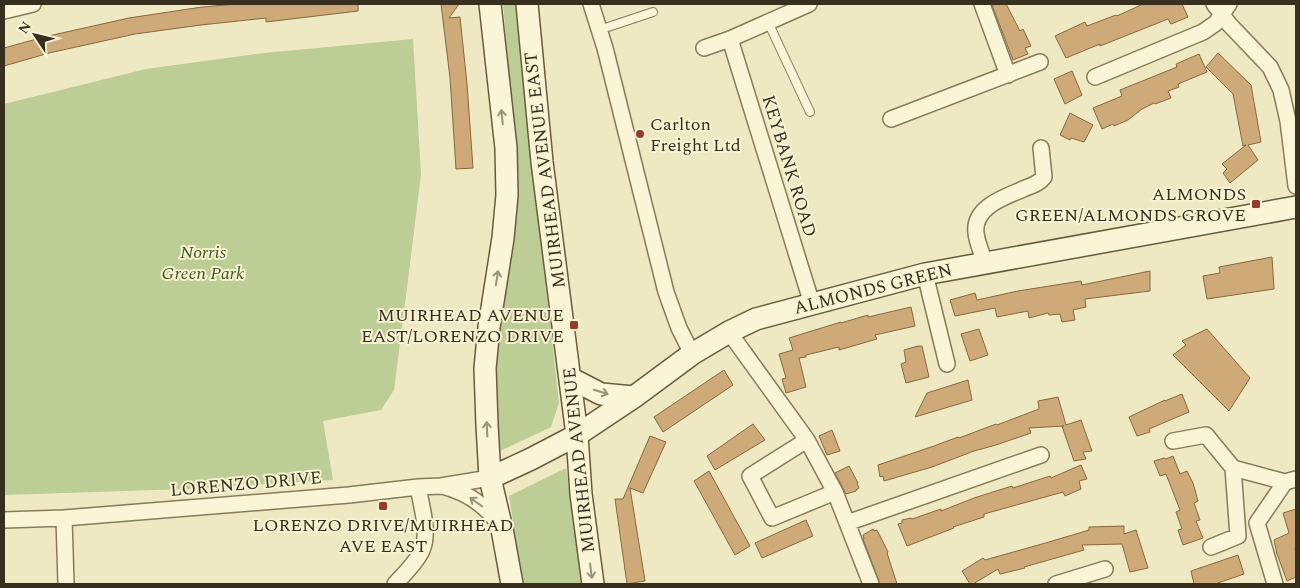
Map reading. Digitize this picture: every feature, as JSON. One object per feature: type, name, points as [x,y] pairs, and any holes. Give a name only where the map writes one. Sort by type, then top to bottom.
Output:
[{"type":"street","points":[[4,12],[34,4]]},
{"type":"street","name":"MUIRHEAD AVENUE EAST","points":[[490,4],[506,148],[507,195],[485,368],[490,478]]},
{"type":"street","name":"MUIRHEAD AVENUE EAST","points":[[527,4],[542,162],[565,336]]},
{"type":"street","points":[[591,4],[605,48],[666,292],[692,354]]},
{"type":"street","points":[[704,48],[730,39],[808,4]]},
{"type":"street","points":[[982,4],[1008,74]]},
{"type":"street","points":[[1095,77],[1203,32],[1216,23],[1221,8]]},
{"type":"street","points":[[1221,8],[1240,36],[1270,67],[1281,90],[1288,121],[1296,186]]},
{"type":"street","name":"KEYBANK ROAD","points":[[730,39],[812,304]]},
{"type":"street","points":[[891,119],[1040,62]]},
{"type":"street","points":[[985,263],[976,233],[979,217],[992,204],[1040,182],[1044,177],[1041,148]]},
{"type":"street","name":"ALMONDS GREEN","points":[[490,478],[532,460],[577,435],[634,397],[692,354],[728,332],[756,319],[925,274],[1296,206]]},
{"type":"street","points":[[925,274],[947,364]]},
{"type":"street","points":[[728,332],[807,440],[835,492],[871,584]]},
{"type":"street","name":"MUIRHEAD AVENUE","points":[[565,336],[577,435],[581,494],[593,584]]},
{"type":"street","points":[[570,378],[601,394],[634,397]]},
{"type":"street","points":[[1173,441],[1206,435],[1234,468],[1291,481],[1257,523],[1275,584]]},
{"type":"street","points":[[807,440],[750,476],[772,518],[835,492]]},
{"type":"street","points":[[847,523],[1042,455]]},
{"type":"street","points":[[1211,547],[1238,536],[1234,468]]},
{"type":"street","points":[[490,478],[512,584]]},
{"type":"street","name":"LORENZO DRIVE","points":[[4,520],[64,518],[349,495],[441,486],[490,478]]},
{"type":"street","points":[[441,486],[456,490],[474,500],[488,511],[502,529]]},
{"type":"street","points":[[395,584],[418,556],[425,543],[426,530],[418,487]]},
{"type":"street","points":[[64,518],[66,584]]},
{"type":"street","points":[[1056,584],[1105,568]]},
{"type":"lane","points":[[599,30],[653,12]]},
{"type":"lane","points":[[768,22],[810,112]]},
{"type":"green space","points":[[503,4],[515,4],[559,403],[551,427],[500,451],[495,369],[508,274],[514,131]]},
{"type":"green space","name":"Norris Green Park","points":[[413,39],[421,174],[394,390],[381,410],[323,421],[333,480],[186,489],[4,495],[4,104],[146,69],[264,53]]},
{"type":"green space","points":[[566,468],[583,584],[523,584],[509,496]]},
{"type":"building","points":[[237,4],[358,4],[358,11],[266,22],[266,18],[135,34],[49,53],[4,66],[4,48],[44,37],[129,18],[202,7]]},
{"type":"building","points":[[441,4],[459,4],[449,18],[460,17],[473,168],[456,169],[450,78]]},
{"type":"building","points":[[1006,4],[1020,31],[1023,29],[1031,46],[1025,48],[1028,54],[1013,60],[992,5]]},
{"type":"building","points":[[1143,4],[1182,4],[1188,17],[1171,24],[1168,19],[1066,58],[1055,36],[1085,22],[1087,26],[1117,16]]},
{"type":"building","points":[[1218,53],[1251,85],[1261,142],[1248,145],[1258,160],[1230,183],[1223,173],[1227,169],[1222,164],[1246,145],[1243,146],[1233,94],[1206,67]]},
{"type":"building","points":[[1199,54],[1207,72],[1178,84],[1179,87],[1168,91],[1171,98],[1142,109],[1128,120],[1102,129],[1093,108],[1122,96],[1120,90],[1177,67],[1176,64]]},
{"type":"building","points":[[1072,71],[1082,95],[1065,104],[1054,79]]},
{"type":"building","points":[[1070,113],[1093,125],[1084,142],[1071,138],[1070,140],[1060,135]]},
{"type":"building","points":[[1272,257],[1274,289],[1207,299],[1203,276],[1220,273],[1219,267]]},
{"type":"building","points":[[1150,271],[1150,291],[1085,299],[1086,307],[1073,310],[1075,320],[1062,322],[1060,314],[1049,315],[1048,313],[1029,318],[1028,311],[997,317],[995,308],[955,316],[950,300],[975,293],[977,300],[1081,281],[1082,285]]},
{"type":"building","points":[[911,307],[915,326],[875,335],[877,339],[839,350],[839,347],[799,358],[806,387],[786,393],[782,379],[786,378],[779,354],[793,350],[789,338],[868,315],[868,317]]},
{"type":"building","points":[[979,329],[988,355],[970,361],[961,334]]},
{"type":"building","points":[[1207,329],[1250,378],[1229,411],[1173,355],[1186,345],[1182,341]]},
{"type":"building","points":[[922,346],[929,377],[906,383],[901,364],[906,362],[904,350]]},
{"type":"building","points":[[724,370],[733,385],[663,432],[654,417]]},
{"type":"building","points":[[968,380],[972,400],[915,417],[927,393]]},
{"type":"building","points":[[1182,394],[1189,412],[1149,429],[1150,432],[1137,436],[1129,417]]},
{"type":"building","points":[[1058,397],[1066,425],[1081,420],[1092,451],[1083,452],[1086,459],[1074,461],[1062,426],[1029,428],[1031,433],[932,467],[884,481],[883,476],[880,477],[878,465],[997,425],[1039,409],[1038,401]]},
{"type":"building","points":[[753,424],[765,440],[715,470],[707,456]]},
{"type":"building","points":[[832,430],[840,451],[827,455],[819,436]]},
{"type":"building","points":[[650,436],[666,442],[643,493],[630,488],[645,581],[627,584],[615,499],[623,499]]},
{"type":"building","points":[[1173,456],[1180,474],[1187,471],[1193,483],[1198,501],[1194,503],[1200,520],[1196,521],[1203,538],[1183,545],[1178,530],[1182,529],[1176,512],[1180,510],[1166,474],[1160,476],[1154,461]]},
{"type":"building","points":[[1081,465],[1087,479],[1079,481],[1081,489],[1065,496],[1063,492],[984,514],[984,517],[953,527],[907,546],[898,524],[902,523],[902,520],[912,519],[941,509],[941,511],[1012,486],[1013,488],[1050,476],[1051,478]]},
{"type":"building","points":[[849,466],[859,488],[846,494],[835,473]]},
{"type":"building","points":[[709,471],[750,546],[735,555],[694,481]]},
{"type":"building","points":[[1296,509],[1296,577],[1287,581],[1274,540],[1289,533],[1283,513]]},
{"type":"building","points":[[806,520],[813,536],[762,558],[755,543]]},
{"type":"building","points":[[1124,526],[1124,534],[1136,530],[1148,568],[1130,572],[1122,544],[1082,545],[1084,550],[1025,568],[1000,574],[998,569],[973,584],[970,584],[962,571],[983,558],[985,560],[1049,542],[1089,530],[1089,527]]},
{"type":"building","points":[[873,529],[874,531],[877,530],[888,552],[897,584],[880,584],[863,539],[863,535]]},
{"type":"building","points":[[1238,555],[1244,574],[1215,584],[1194,584],[1191,571]]},
{"type":"place","name":"Carlton Freight Ltd","points":[[640,134]]},
{"type":"place","name":"ALMONDS GREEN/ALMONDS GROVE","points":[[1256,204]]},
{"type":"place","name":"MUIRHEAD AVENUE EAST/LORENZO DRIVE","points":[[574,325]]},
{"type":"place","name":"LORENZO DRIVE/MUIRHEAD AVE EAST","points":[[383,506]]}]
